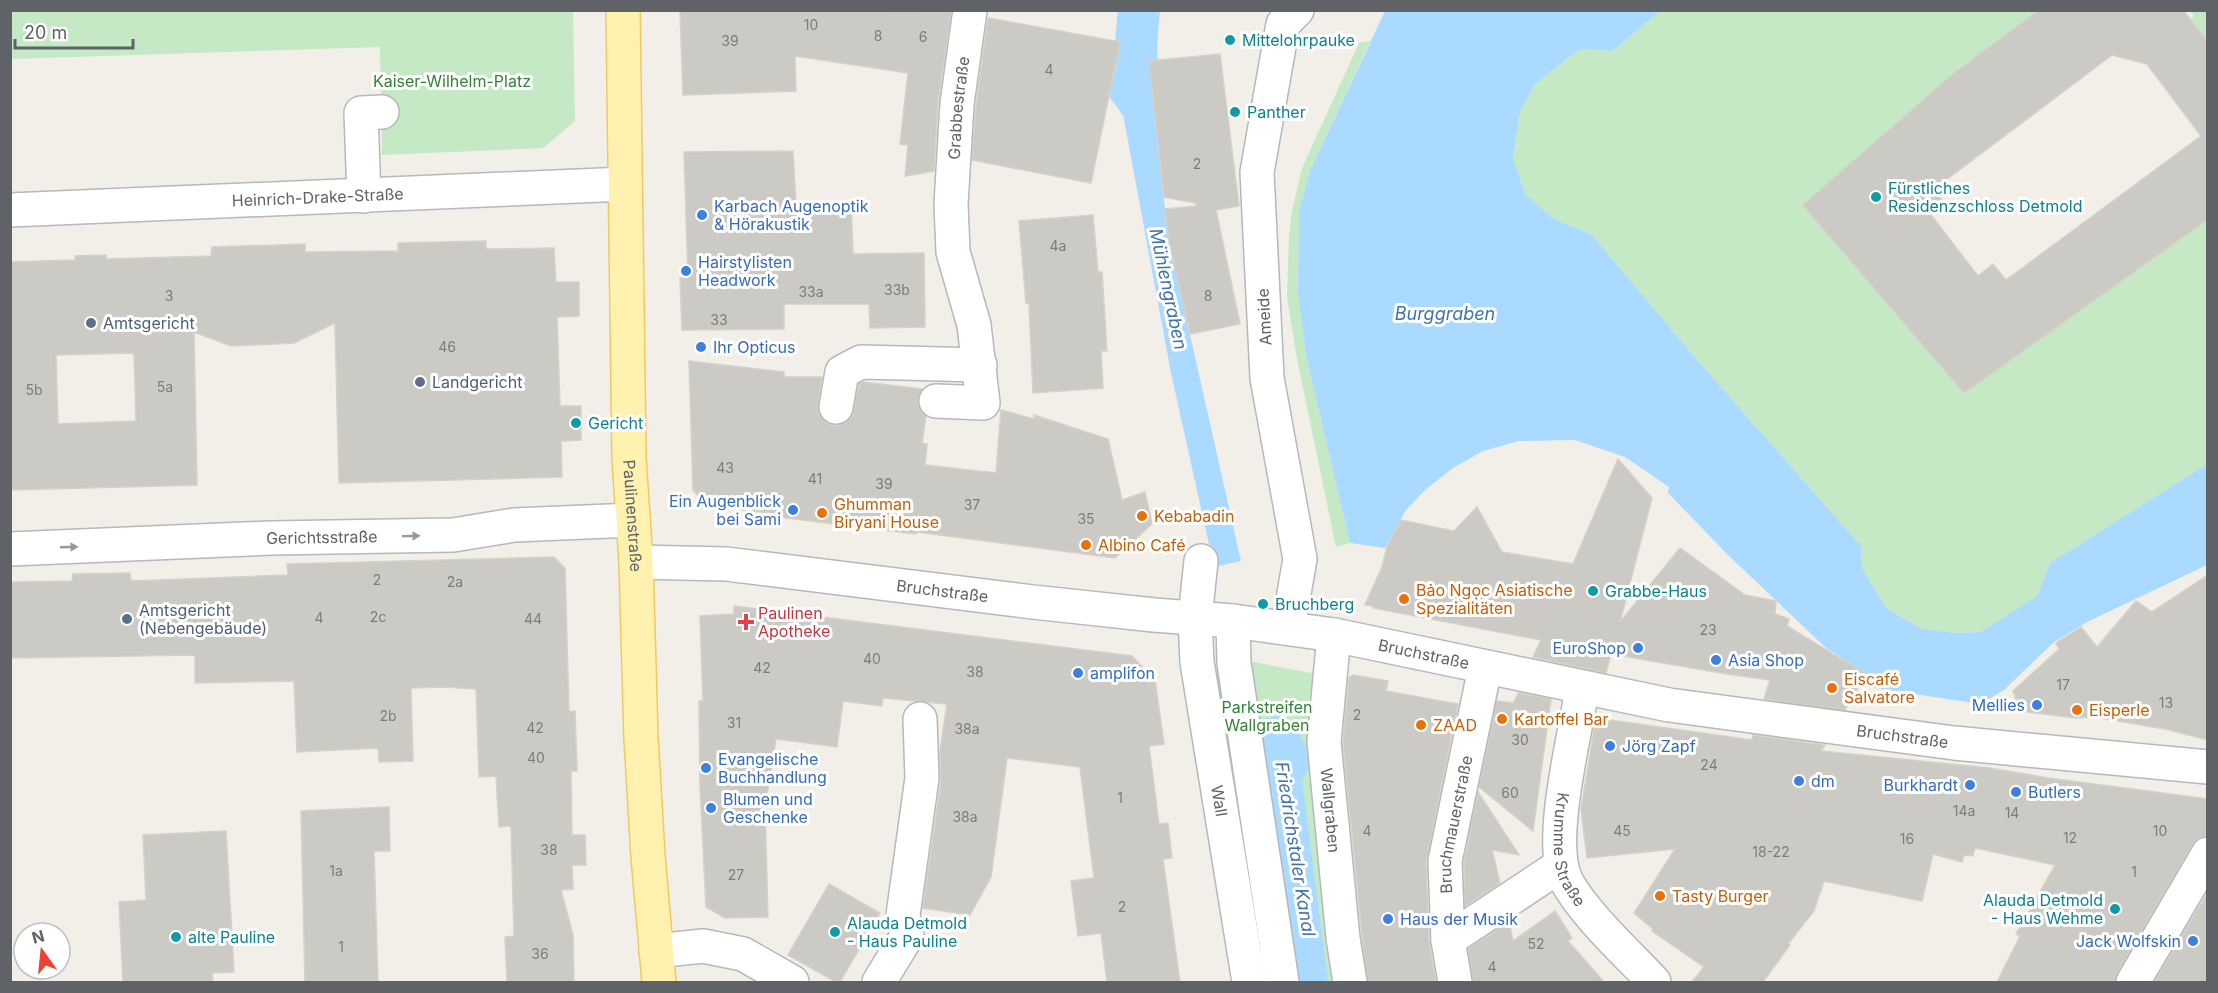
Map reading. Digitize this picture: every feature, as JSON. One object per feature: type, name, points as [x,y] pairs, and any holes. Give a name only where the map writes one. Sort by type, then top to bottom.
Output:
[{"type":"main road","name":"Paulinenstraße","points":[[623,10],[629,458],[636,562],[641,738],[658,967]]},
{"type":"street","name":"Grabbestraße","points":[[936,401],[983,403],[974,326],[953,252],[951,204],[957,104],[970,10]]},
{"type":"street","name":"Ameide","points":[[1288,628],[1300,559],[1267,378],[1257,171],[1283,24],[1297,10]]},
{"type":"street","points":[[364,196],[361,113],[382,112]]},
{"type":"street","name":"Heinrich-Drake-Straße","points":[[10,210],[625,184]]},
{"type":"street","points":[[836,407],[842,372],[861,362],[980,365]]},
{"type":"street","name":"Gerichtsstraße","points":[[10,549],[271,538],[453,535],[514,525],[633,520]]},
{"type":"street","points":[[1195,618],[1201,561]]},
{"type":"street","name":"Bruchstraße","points":[[636,562],[726,564],[915,588],[1288,628],[1347,638],[1669,705],[1942,742],[2208,767]]},
{"type":"street","name":"Wall","points":[[1195,618],[1197,662],[1249,982]]},
{"type":"street","points":[[1233,621],[1234,663],[1282,982]]},
{"type":"street","name":"Wallgraben","points":[[1347,638],[1324,742],[1343,938],[1350,982]]},
{"type":"street","name":"Bruchmauerstraße","points":[[1455,982],[1448,940],[1445,861],[1485,668]]},
{"type":"street","name":"Krumme Straße","points":[[1582,688],[1560,823],[1561,865],[1566,880],[1580,903],[1654,982]]},
{"type":"street","points":[[884,981],[907,936],[903,915],[922,778],[920,719]]},
{"type":"street","points":[[2133,982],[2208,854]]},
{"type":"street","points":[[1448,940],[1561,865]]},
{"type":"street","points":[[658,967],[703,946],[743,954],[792,982]]},
{"type":"green space","name":"Kaiser-Wilhelm-Platz","points":[[10,11],[573,11],[575,121],[543,148],[382,155],[380,47],[11,59]]},
{"type":"green space","points":[[1660,11],[2039,11],[1803,205],[1964,393],[2207,219],[2207,464],[2050,563],[2037,596],[1980,632],[1958,633],[1922,629],[1886,608],[1862,568],[1861,546],[1693,355],[1592,235],[1554,219],[1525,194],[1513,158],[1520,112],[1535,84],[1580,49],[1613,51]]},
{"type":"green space","points":[[2190,11],[2207,11],[2207,42],[2189,19],[2194,16]]},
{"type":"green space","points":[[1370,41],[1311,168],[1299,211],[1298,293],[1306,356],[1350,543],[1336,547],[1297,359],[1287,297],[1289,237],[1292,211],[1302,168],[1359,43]]},
{"type":"green space","name":"Parkstreifen Wallgraben","points":[[1243,660],[1322,675],[1340,982],[1259,982],[1208,678]]},
{"type":"water","name":"Burggraben","points":[[1385,11],[1660,11],[1613,51],[1580,49],[1535,84],[1520,112],[1513,158],[1525,194],[1554,219],[1592,235],[1693,355],[1861,546],[1862,568],[1886,608],[1922,629],[1958,633],[1980,632],[2037,596],[2050,563],[2207,464],[2207,565],[2087,622],[2054,642],[2004,690],[1980,704],[1869,687],[1866,685],[1866,674],[1826,648],[1729,556],[1668,493],[1669,487],[1625,457],[1575,440],[1519,441],[1483,451],[1453,468],[1425,490],[1406,510],[1385,548],[1350,543],[1306,356],[1298,293],[1299,211],[1311,168]]},
{"type":"water","points":[[1121,43],[1149,46],[1166,218],[1175,268],[1241,561],[1214,567],[1171,373],[1123,114],[1109,97]]},
{"type":"water","name":"Friedrichstaler Kanal","points":[[1277,716],[1289,720],[1303,741],[1309,756],[1307,771],[1302,779],[1328,982],[1300,982],[1259,720]]},
{"type":"building","points":[[680,10],[951,12],[938,102],[934,171],[905,176],[908,145],[900,144],[908,73],[795,56],[796,91],[683,95]]},
{"type":"building","name":"Fürstliches Residenzschloss Detmold","points":[[2039,10],[2183,10],[2208,42],[2208,219],[1964,393],[1803,205],[1953,74]],"holes":[[[2112,55],[2147,64],[2201,136],[2006,280],[1993,264],[1978,276],[1931,215],[1945,205],[1934,189]]]},
{"type":"building","points":[[988,18],[1120,42],[1091,183],[972,160],[976,106]]},
{"type":"building","points":[[1220,54],[1239,206],[1216,210],[1240,324],[1190,334],[1168,235],[1165,209],[1196,206],[1196,203],[1164,197],[1149,61]]},
{"type":"building","points":[[793,151],[796,206],[851,203],[853,254],[924,253],[925,327],[870,328],[869,304],[784,304],[784,329],[682,330],[680,278],[688,278],[684,152]]},
{"type":"building","points":[[1093,215],[1098,272],[1102,272],[1107,351],[1101,351],[1103,388],[1033,393],[1029,303],[1026,303],[1019,221]]},
{"type":"building","points":[[486,241],[486,249],[554,248],[556,282],[579,282],[579,316],[557,317],[560,406],[581,406],[581,440],[561,441],[562,477],[339,483],[335,323],[294,343],[231,346],[194,332],[197,485],[10,490],[10,262],[75,260],[75,256],[106,255],[106,259],[211,256],[212,247],[305,244],[305,252],[398,251],[398,243]],"holes":[[[134,353],[136,421],[58,424],[56,355]]]},
{"type":"building","points":[[689,361],[784,372],[784,377],[822,377],[818,413],[825,422],[833,426],[843,424],[851,418],[859,384],[864,382],[923,389],[917,401],[920,410],[926,416],[922,443],[927,444],[925,465],[996,473],[1001,410],[1034,419],[1034,415],[1108,439],[1122,500],[1145,492],[1152,524],[1115,558],[917,532],[916,534],[779,517],[779,514],[707,506],[693,490]]},
{"type":"building","points":[[1618,459],[1652,498],[1620,622],[1680,548],[1745,595],[1776,601],[1775,614],[1789,619],[1787,626],[1866,674],[1845,710],[1764,699],[1770,680],[1611,654],[1606,673],[1533,657],[1541,640],[1365,605],[1382,567],[1387,546],[1401,520],[1454,531],[1477,507],[1502,552],[1573,564]]},
{"type":"building","points":[[554,557],[565,568],[569,712],[575,711],[577,771],[571,771],[572,835],[585,835],[586,865],[572,865],[573,889],[561,890],[573,935],[574,982],[507,982],[505,937],[514,936],[511,826],[499,827],[496,776],[479,777],[476,689],[411,688],[413,761],[379,762],[378,748],[297,752],[294,681],[195,683],[195,655],[10,658],[10,582],[72,581],[73,574],[130,573],[131,581],[288,575],[287,564]]},
{"type":"building","points":[[2208,575],[2208,740],[2165,729],[2095,717],[2076,718],[2020,711],[2013,691],[2059,649],[2056,643],[2081,627],[2097,647],[2136,601],[2152,612]]},
{"type":"building","points":[[734,606],[1132,656],[1155,680],[1164,744],[1149,746],[1159,824],[1168,823],[1172,858],[1163,859],[1180,982],[1107,982],[1101,933],[1078,936],[1071,881],[1094,878],[1080,767],[1007,758],[991,877],[970,915],[923,908],[941,781],[940,751],[947,704],[883,698],[882,706],[843,701],[837,747],[776,739],[765,808],[768,917],[725,918],[706,907],[700,786],[699,701],[703,701],[700,616],[734,614]]},
{"type":"building","points":[[1353,675],[1388,681],[1386,691],[1458,704],[1426,861],[1429,941],[1436,982],[1368,982],[1343,742],[1349,678]]},
{"type":"building","points":[[1518,693],[1551,699],[1533,831],[1479,787],[1497,701],[1514,703]]},
{"type":"building","points":[[1596,718],[1752,740],[1753,735],[1825,745],[1821,751],[1990,768],[2208,799],[2208,835],[2198,838],[2192,845],[2117,973],[2114,982],[1997,982],[2020,936],[2016,934],[2055,865],[1975,848],[1973,856],[1964,855],[1962,862],[1933,854],[1922,901],[1824,881],[1814,911],[1788,944],[1790,945],[1763,982],[1692,982],[1704,967],[1652,931],[1653,929],[1634,913],[1675,849],[1587,858],[1581,809]]},
{"type":"building","points":[[1478,792],[1519,855],[1492,850],[1500,883],[1465,906],[1464,863]]},
{"type":"building","points":[[389,807],[390,851],[374,851],[378,982],[305,982],[301,811]]},
{"type":"building","name":"alte Pauline","points":[[226,831],[234,972],[212,973],[213,982],[123,982],[119,902],[146,900],[143,835]]},
{"type":"building","name":"Alauda Detmold - Haus Pauline","points":[[829,884],[880,913],[840,982],[836,982],[788,955]]},
{"type":"building","points":[[2208,892],[2208,982],[2154,982]]},
{"type":"building","points":[[1555,911],[1572,938],[1568,941],[1604,982],[1473,982],[1468,949],[1509,922],[1513,941]]},
{"type":"waterway","name":"Mühlengraben","points":[[1138,101],[1136,43],[1139,10]]},
{"type":"place","name":"Mittelohrpauke","points":[[1230,40]]},
{"type":"place","name":"Panther","points":[[1235,112]]},
{"type":"place","name":"Fürstliches Residenzschloss Detmold","points":[[1876,197]]},
{"type":"place","name":"Karbach Augenoptik & Hörakustik","points":[[702,215]]},
{"type":"place","name":"Hairstylisten Headwork","points":[[686,271]]},
{"type":"place","name":"Amtsgericht","points":[[91,323]]},
{"type":"place","name":"Ihr Opticus","points":[[701,347]]},
{"type":"place","name":"Landgericht","points":[[420,382]]},
{"type":"place","name":"Gericht","points":[[576,423]]},
{"type":"place","name":"Ein Augenblick bei Sami","points":[[793,510]]},
{"type":"place","name":"Ghumman Biryani House","points":[[822,513]]},
{"type":"place","name":"Kebabadin","points":[[1142,516]]},
{"type":"place","name":"Albino Café","points":[[1086,545]]},
{"type":"place","name":"Grabbe-Haus","points":[[1593,591]]},
{"type":"place","name":"Bảo Ngọc Asiatische Spezialitäten","points":[[1404,599]]},
{"type":"place","name":"Bruchberg","points":[[1263,604]]},
{"type":"place","name":"Amtsgericht (Nebengebäude)","points":[[127,619]]},
{"type":"place","name":"Paulinen Apotheke","points":[[746,622]]},
{"type":"place","name":"EuroShop","points":[[1638,648]]},
{"type":"place","name":"Asia Shop","points":[[1716,660]]},
{"type":"place","name":"amplifon","points":[[1078,673]]},
{"type":"place","name":"Eiscafé Salvatore","points":[[1832,688]]},
{"type":"place","name":"Mellies","points":[[2037,705]]},
{"type":"place","name":"Eisperle","points":[[2077,710]]},
{"type":"place","name":"Kartoffel Bar","points":[[1502,719]]},
{"type":"place","name":"ZAAD","points":[[1421,725]]},
{"type":"place","name":"Jörg Zapf","points":[[1610,746]]},
{"type":"place","name":"Evangelische Buchhandlung","points":[[706,768]]},
{"type":"place","name":"dm","points":[[1799,781]]},
{"type":"place","name":"Burkhardt","points":[[1970,785]]},
{"type":"place","name":"Butlers","points":[[2016,792]]},
{"type":"place","name":"Blumen und Geschenke","points":[[711,808]]},
{"type":"place","name":"Tasty Burger","points":[[1660,896]]},
{"type":"place","name":"Alauda Detmold - Haus Wehme","points":[[2115,909]]},
{"type":"place","name":"Haus der Musik","points":[[1388,919]]},
{"type":"place","name":"Alauda Detmold - Haus Pauline","points":[[835,932]]},
{"type":"place","name":"alte Pauline","points":[[176,937]]},
{"type":"place","name":"Jack Wolfskin","points":[[2193,941]]}]
